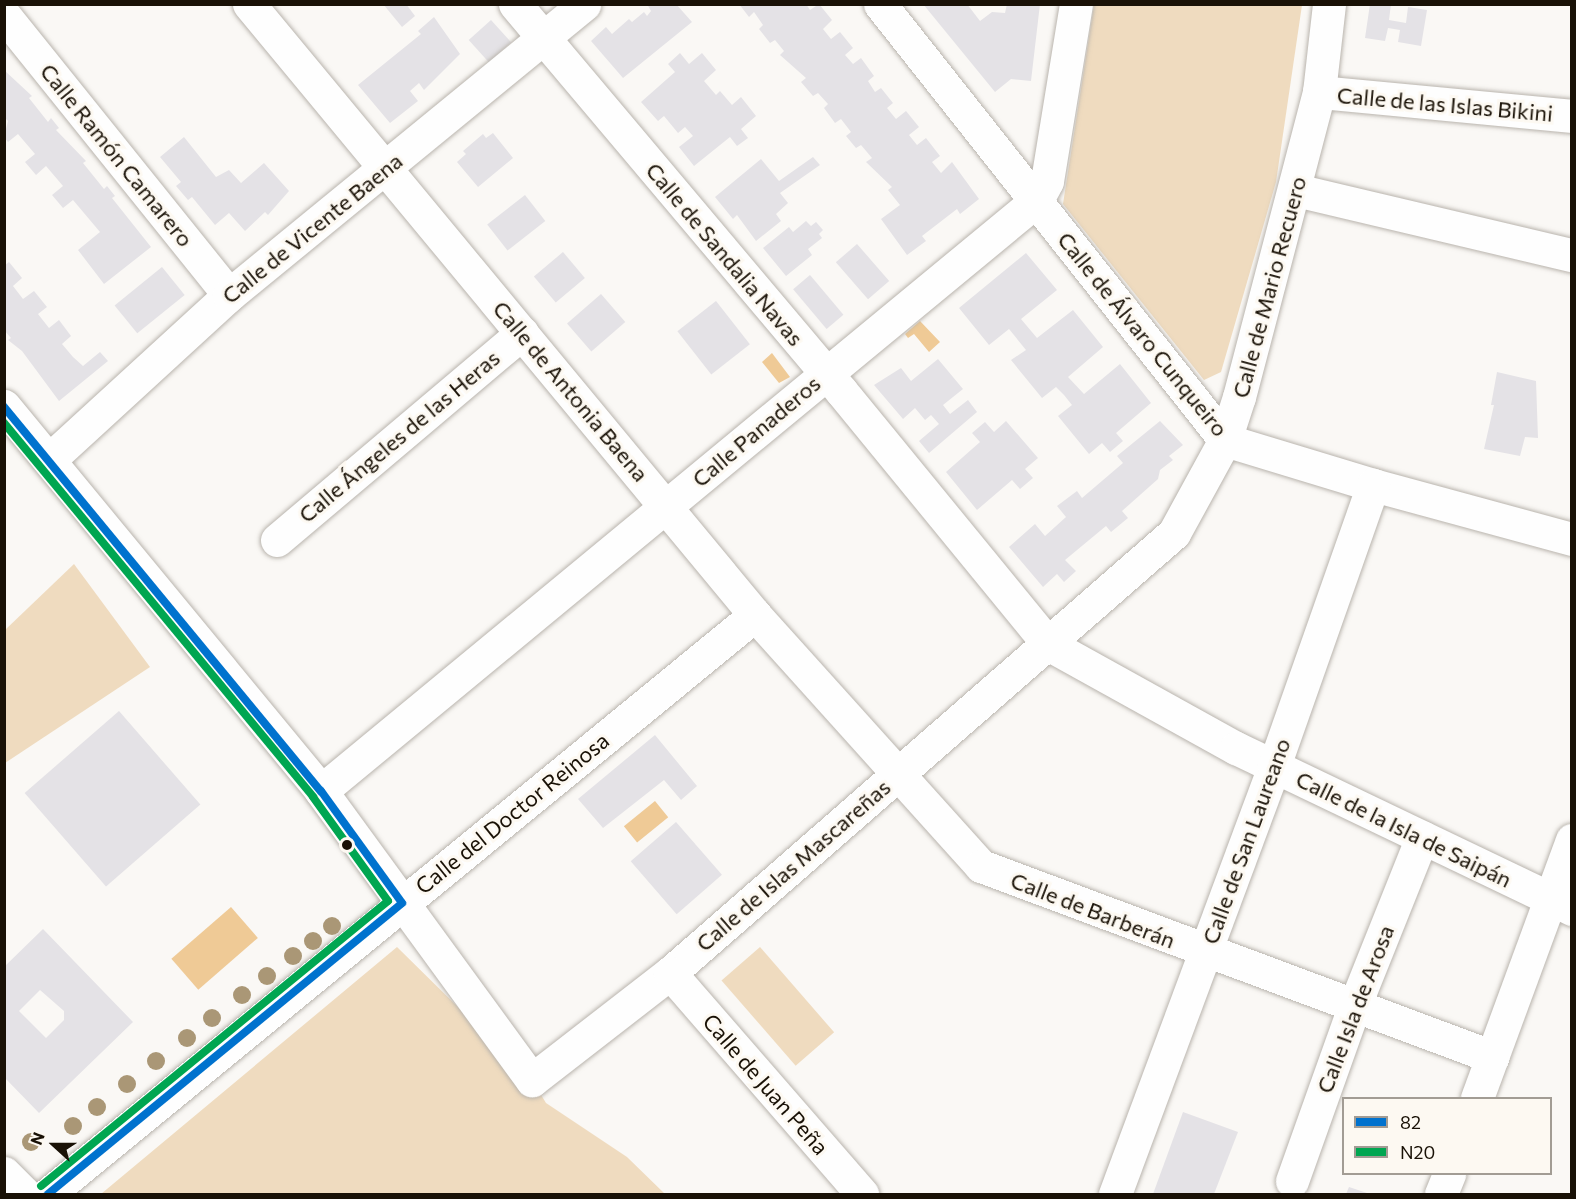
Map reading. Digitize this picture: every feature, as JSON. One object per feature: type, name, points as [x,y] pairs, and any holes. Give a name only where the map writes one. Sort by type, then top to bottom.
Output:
[{"type":"street","name":"Calle de Antonia Baena","points":[[249,4],[755,615],[898,773]]},
{"type":"street","name":"Calle de Sandalia Navas","points":[[515,4],[826,373],[1048,644]]},
{"type":"street","name":"Calle de Vicente Baena","points":[[49,460],[229,294],[584,4]]},
{"type":"street","name":"Calle de Álvaro Cunqueiro","points":[[880,4],[1225,440],[1373,486],[1572,538]]},
{"type":"street","name":"Calle Panaderos","points":[[321,791],[1037,200],[1047,181],[1076,4]]},
{"type":"street","name":"Calle de Mario Recuero","points":[[1048,644],[1174,533],[1225,440],[1296,190],[1319,92],[1329,4]]},
{"type":"street","name":"Calle Ramón Camarero","points":[[4,15],[229,294]]},
{"type":"street","name":"Calle de las Islas Bikini","points":[[1319,92],[1572,116]]},
{"type":"street","points":[[1296,190],[1572,255]]},
{"type":"street","name":"Calle Ángeles de las Heras","points":[[276,540],[522,333]]},
{"type":"street","points":[[4,406],[321,791],[402,903]]},
{"type":"street","name":"Calle de San Laureano","points":[[1115,1194],[1274,766],[1373,486]]},
{"type":"street","name":"Calle del Doctor Reinosa","points":[[48,1194],[755,615]]},
{"type":"street","name":"Calle de la Isla de Saipán","points":[[1048,644],[1274,766],[1560,904]]},
{"type":"street","name":"Calle de Islas Mascareñas","points":[[402,903],[532,1080],[670,973],[1048,644]]},
{"type":"street","name":"Calle de Barberán","points":[[898,773],[981,866],[1204,953],[1493,1057]]},
{"type":"street","name":"Calle Isla de Arosa","points":[[1292,1181],[1354,1007],[1422,837]]},
{"type":"street","points":[[1477,1097],[1560,904],[1572,840]]},
{"type":"street","name":"Calle de Juan Peña","points":[[670,973],[862,1194]]},
{"type":"street","points":[[4,1173],[25,1194]]},
{"type":"street","points":[[1441,1194],[1448,1175]]},
{"type":"shaded area","points":[[1094,5],[1302,5],[1276,182],[1221,372],[1204,380],[1063,204]]},
{"type":"shaded area","points":[[920,321],[940,342],[929,352],[914,334],[908,338],[905,334]]},
{"type":"shaded area","points":[[772,353],[790,377],[779,383],[762,362]]},
{"type":"shaded area","points":[[74,564],[150,667],[5,763],[5,630]]},
{"type":"shaded area","points":[[655,801],[668,817],[637,842],[624,826]]},
{"type":"shaded area","points":[[231,907],[258,938],[198,990],[171,959]]},
{"type":"shaded area","points":[[397,947],[532,1080],[546,1103],[627,1157],[665,1194],[101,1194]]},
{"type":"shaded area","points":[[760,947],[834,1032],[796,1066],[722,980]]},
{"type":"building","points":[[383,4],[406,4],[415,16],[402,27]]},
{"type":"building","points":[[647,4],[676,4],[692,22],[623,78],[591,41],[606,27],[612,34],[629,19],[632,22],[644,12],[647,16],[651,11]]},
{"type":"building","points":[[739,4],[806,4],[810,10],[819,4],[832,20],[823,29],[831,39],[840,32],[853,48],[845,55],[853,64],[861,58],[874,76],[868,81],[875,92],[881,88],[893,103],[887,108],[896,119],[906,111],[919,127],[909,135],[917,145],[926,138],[940,156],[932,162],[941,173],[952,162],[979,199],[960,214],[957,209],[922,236],[926,241],[907,255],[881,219],[900,205],[888,190],[892,187],[866,162],[872,158],[861,145],[856,148],[846,136],[851,132],[841,119],[835,123],[824,108],[828,104],[818,93],[813,96],[801,82],[806,78],[780,55],[784,51],[775,40],[770,43],[759,29],[763,25],[754,12],[749,17]]},
{"type":"building","points":[[923,4],[967,4],[980,21],[992,12],[1005,13],[1007,4],[1040,4],[1031,81],[1011,79],[995,92]]},
{"type":"building","points":[[1370,4],[1391,4],[1389,20],[1406,23],[1408,7],[1427,10],[1421,46],[1398,42],[1400,30],[1388,28],[1385,41],[1365,38]]},
{"type":"building","points":[[434,17],[460,54],[424,90],[419,83],[410,91],[418,101],[390,123],[358,85],[421,34],[418,31]]},
{"type":"building","points":[[491,20],[511,42],[489,62],[469,40]]},
{"type":"building","points":[[680,53],[689,64],[702,53],[716,70],[704,81],[716,95],[720,91],[732,105],[741,97],[756,116],[741,129],[748,138],[737,146],[730,137],[694,166],[679,147],[693,136],[685,127],[678,133],[664,116],[658,121],[641,102],[675,72],[668,64]]},
{"type":"building","points":[[4,70],[32,96],[29,98],[48,122],[51,118],[59,128],[56,130],[86,161],[83,163],[104,189],[107,186],[115,196],[112,198],[151,247],[104,284],[78,250],[100,232],[73,200],[63,208],[52,195],[63,186],[46,166],[36,175],[25,162],[35,154],[18,134],[8,142],[4,137],[8,121],[4,117]]},
{"type":"building","points":[[493,133],[513,158],[478,187],[457,162],[466,154],[463,151],[483,134],[486,138]]},
{"type":"building","points":[[184,137],[216,177],[229,170],[241,183],[264,163],[289,191],[268,215],[265,212],[245,231],[229,213],[215,225],[192,197],[188,200],[176,186],[181,182],[160,157]]},
{"type":"building","points":[[813,157],[820,165],[780,193],[788,203],[776,214],[781,221],[756,241],[737,215],[733,219],[715,197],[761,159],[779,181]]},
{"type":"building","points":[[525,195],[545,221],[507,251],[487,225]]},
{"type":"building","points":[[806,221],[811,226],[816,222],[823,230],[819,234],[822,238],[808,249],[812,255],[786,276],[763,248],[789,227],[793,232]]},
{"type":"building","points":[[857,244],[889,281],[868,299],[836,262]]},
{"type":"building","points":[[563,252],[585,278],[556,302],[534,276]]},
{"type":"building","points":[[1026,253],[1057,290],[1021,319],[1037,338],[1073,310],[1103,347],[1068,377],[1084,394],[1120,364],[1151,403],[1116,433],[1123,441],[1110,452],[1102,443],[1089,454],[1058,416],[1072,405],[1056,387],[1042,398],[1011,360],[1026,350],[1009,329],[989,345],[959,308]]},
{"type":"building","points":[[9,262],[22,278],[13,286],[23,299],[34,291],[47,307],[38,314],[49,328],[59,320],[71,336],[62,344],[73,357],[83,366],[100,352],[108,361],[59,401],[22,351],[8,340],[11,338],[4,330],[4,266]]},
{"type":"building","points":[[162,267],[185,295],[137,333],[115,305]]},
{"type":"building","points":[[810,275],[843,315],[827,329],[793,289]]},
{"type":"building","points":[[601,294],[625,322],[591,351],[567,324]]},
{"type":"building","points":[[716,301],[750,344],[711,375],[677,331]]},
{"type":"building","points":[[938,359],[963,389],[943,405],[950,414],[968,400],[977,412],[929,453],[919,441],[939,424],[931,415],[925,420],[915,408],[903,419],[874,385],[901,368],[911,381]]},
{"type":"building","points":[[1497,372],[1536,381],[1538,438],[1525,437],[1520,456],[1484,449],[1494,405],[1491,405]]},
{"type":"building","points":[[1006,421],[1038,458],[1025,469],[1033,478],[1020,489],[1012,480],[977,510],[946,472],[980,442],[972,433],[985,422],[994,432]]},
{"type":"building","points":[[1160,421],[1183,445],[1169,456],[1173,460],[1160,470],[1158,479],[1122,511],[1128,518],[1111,532],[1106,526],[1065,560],[1076,571],[1064,582],[1057,574],[1043,587],[1009,547],[1035,524],[1045,536],[1066,517],[1057,506],[1077,491],[1082,498],[1123,463],[1117,456]]},
{"type":"building","points":[[119,711],[200,805],[106,887],[25,793]]},
{"type":"building","points":[[655,735],[697,786],[681,800],[664,780],[603,828],[578,799]]},
{"type":"building","points":[[676,822],[722,875],[677,914],[631,861]]},
{"type":"building","points":[[43,929],[133,1022],[39,1113],[4,1077],[4,967]],"holes":[[[40,990],[64,1011],[64,1020],[46,1038],[19,1011]]]},
{"type":"building","points":[[1183,1112],[1238,1132],[1214,1194],[1153,1194]]},
{"type":"building","points":[[1349,1187],[1370,1194],[1346,1194]]},
{"type":"transit line","name":"82","points":[[4,407],[321,791],[402,903]]},
{"type":"transit line","name":"N20","points":[[4,423],[313,797],[388,901],[41,1186]]},
{"type":"transit line","name":"82","points":[[48,1194],[402,903]]}]
